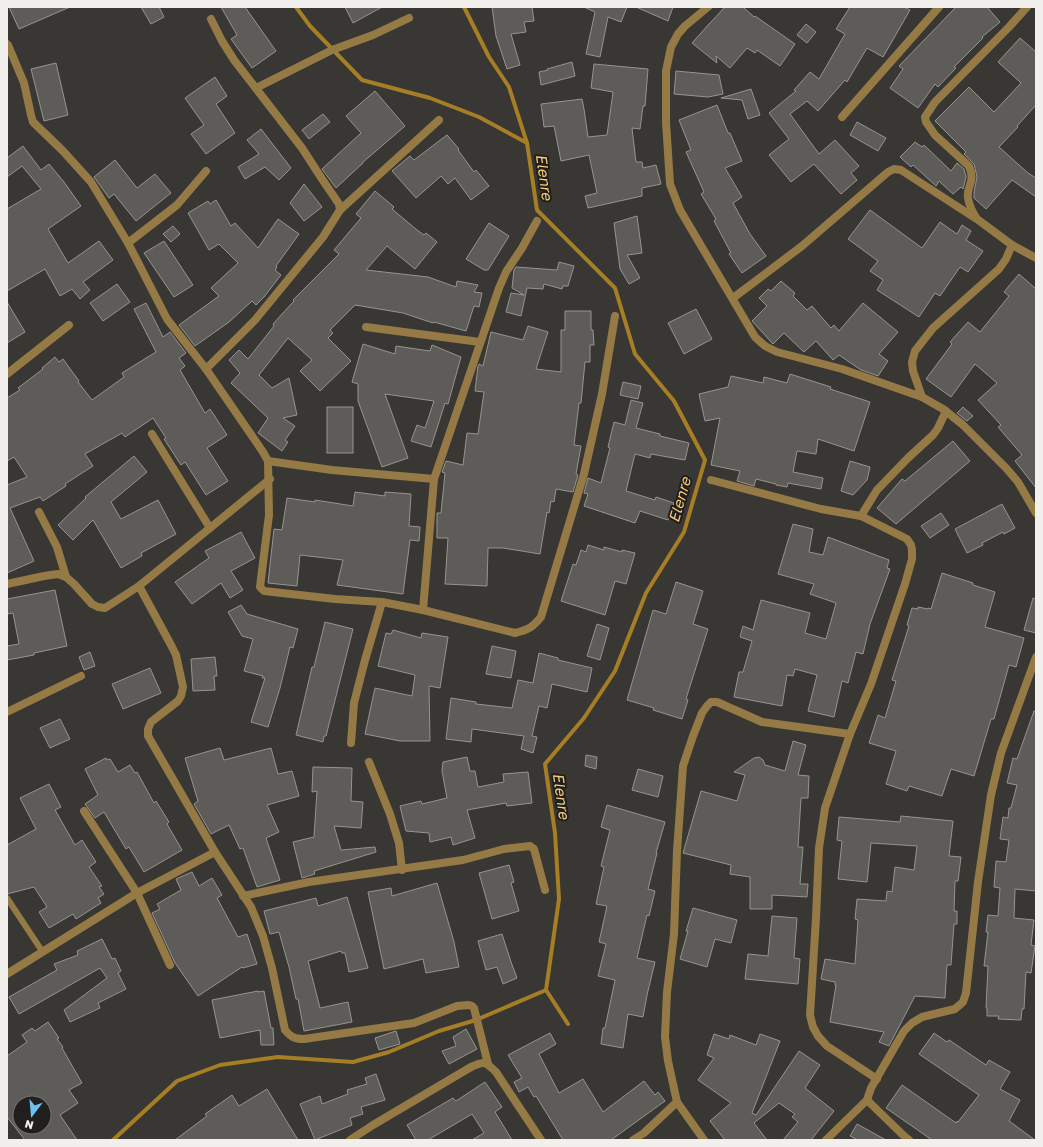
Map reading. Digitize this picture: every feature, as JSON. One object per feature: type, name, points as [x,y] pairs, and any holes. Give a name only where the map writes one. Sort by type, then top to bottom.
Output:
[{"type":"street","points":[[708,7],[678,34],[672,47],[666,71],[666,122],[670,184],[680,210],[755,337],[765,346],[777,352],[842,369],[922,398],[946,411],[962,424],[1006,468],[1018,482],[1036,512]]},
{"type":"street","points":[[842,117],[939,7]]},
{"type":"street","points":[[977,219],[973,213],[968,197],[972,181],[972,173],[969,166],[935,135],[926,122],[925,117],[934,102],[1027,7]]},
{"type":"street","points":[[256,88],[332,50],[373,35],[409,18]]},
{"type":"street","points":[[211,19],[222,42],[234,60],[302,148],[339,204],[340,210]]},
{"type":"street","points":[[7,44],[24,83],[30,115],[33,122],[63,151],[91,182],[128,243],[167,319],[206,369],[263,452],[268,462],[270,480],[269,514],[260,587],[264,591],[334,599],[382,602],[422,610],[515,633],[525,631],[535,625],[541,617],[584,474],[602,394],[615,316]]},
{"type":"street","points":[[206,369],[255,320],[323,237],[340,210],[439,120]]},
{"type":"street","points":[[733,298],[802,246],[888,172],[894,169],[901,170],[977,219],[1012,244],[1036,258]]},
{"type":"street","points":[[128,243],[177,205],[206,170]]},
{"type":"street","points":[[422,610],[434,479],[499,288],[506,272],[522,248],[537,221]]},
{"type":"street","points":[[922,398],[913,371],[912,362],[915,351],[933,328],[999,269],[1012,244]]},
{"type":"street","points":[[7,374],[68,325]]},
{"type":"street","points":[[366,326],[480,342]]},
{"type":"street","points":[[861,516],[877,490],[933,435],[946,411]]},
{"type":"street","points":[[152,434],[210,528]]},
{"type":"street","points":[[268,462],[332,470],[434,479]]},
{"type":"street","points":[[7,584],[58,574],[66,577],[74,584],[92,604],[105,608],[139,586],[270,480]]},
{"type":"street","points":[[711,480],[821,509],[861,516],[907,539],[911,545],[912,559],[905,584],[871,684],[850,734],[825,808],[819,848],[810,1015],[813,1027],[818,1036],[827,1046],[877,1079]]},
{"type":"street","points":[[39,512],[57,547],[66,577]]},
{"type":"street","points":[[139,586],[176,655],[182,687],[181,696],[178,701],[151,722],[148,728],[148,736],[215,852],[251,907],[263,936],[272,968],[285,1030],[292,1037],[304,1039],[414,1023],[457,1006],[472,1006],[474,1008],[488,1064],[496,1072],[541,1140]]},
{"type":"street","points":[[351,743],[354,703],[382,602]]},
{"type":"street","points":[[826,1140],[867,1100],[871,1088],[904,1032],[912,1023],[922,1017],[955,1009],[963,1002],[966,993],[978,882],[991,795],[1001,752],[1036,657]]},
{"type":"street","points":[[7,712],[81,676]]},
{"type":"street","points":[[704,1140],[677,1102],[668,1061],[665,1037],[667,992],[674,934],[677,851],[683,766],[693,736],[702,713],[711,702],[717,702],[762,722],[850,734]]},
{"type":"street","points":[[369,762],[390,814],[398,843],[402,870]]},
{"type":"street","points":[[84,811],[137,893],[170,965]]},
{"type":"street","points":[[243,896],[308,882],[402,870],[463,860],[504,849],[530,846],[534,849],[545,890]]},
{"type":"street","points":[[7,974],[137,893],[215,852]]},
{"type":"street","points":[[350,1140],[471,1067],[481,1063],[488,1064]]},
{"type":"street","points":[[867,1100],[910,1140]]},
{"type":"street","points":[[633,1140],[644,1133],[677,1102]]},
{"type":"lane","points":[[7,898],[42,951]]},
{"type":"building","points":[[9,7],[70,7],[19,29]]},
{"type":"building","points":[[141,7],[159,7],[164,17],[151,24]]},
{"type":"building","points":[[221,7],[245,7],[276,51],[252,68],[231,39],[237,35]]},
{"type":"building","points":[[345,7],[382,7],[353,23]]},
{"type":"building","points":[[492,7],[532,7],[534,21],[524,22],[526,32],[511,34],[520,65],[507,69],[496,36]]},
{"type":"building","points":[[584,7],[627,7],[621,22],[608,17],[600,57],[586,54],[595,12]]},
{"type":"building","points":[[636,7],[673,7],[668,21]]},
{"type":"building","points":[[725,7],[743,7],[754,17],[755,16],[795,44],[780,66],[757,50],[755,53],[747,48],[730,68],[716,56],[717,63],[692,43]]},
{"type":"building","points":[[850,7],[904,7],[910,10],[883,57],[867,48],[847,82],[845,80],[818,111],[807,101],[790,114],[819,154],[835,140],[859,166],[851,173],[857,180],[841,194],[814,164],[791,182],[769,155],[789,139],[769,113],[796,91],[794,90],[810,72],[819,79],[845,34],[836,29]]},
{"type":"building","points":[[956,7],[987,7],[1000,22],[982,37],[983,38],[954,67],[956,68],[938,87],[935,84],[918,108],[890,88],[903,69],[899,66]]},
{"type":"building","points":[[806,24],[816,32],[807,43],[797,35]]},
{"type":"building","points":[[1020,38],[1036,52],[1036,105],[999,147],[1028,173],[1036,178],[1036,197],[1012,180],[986,209],[974,198],[977,177],[974,164],[964,154],[966,152],[935,121],[969,87],[994,112],[1021,83],[998,62]]},
{"type":"building","points":[[572,62],[575,76],[541,85],[539,72]]},
{"type":"building","points":[[56,63],[68,115],[44,121],[31,69]]},
{"type":"building","points":[[594,64],[648,69],[645,106],[643,106],[640,129],[632,128],[636,162],[642,162],[643,168],[656,165],[661,184],[642,188],[642,196],[588,208],[585,196],[597,193],[589,155],[561,161],[554,126],[544,127],[541,104],[582,99],[588,137],[607,135],[613,92],[591,88]]},
{"type":"building","points":[[676,71],[719,75],[723,94],[708,97],[674,94]]},
{"type":"building","points":[[215,77],[227,96],[216,104],[235,133],[206,154],[191,134],[204,125],[185,98]]},
{"type":"building","points":[[751,89],[760,115],[748,119],[742,100],[721,98]]},
{"type":"building","points":[[375,91],[405,126],[362,163],[336,188],[322,169],[361,133],[346,116]]},
{"type":"building","points":[[717,105],[728,133],[730,133],[742,161],[725,168],[742,197],[733,203],[750,234],[766,256],[742,273],[729,254],[731,253],[714,221],[716,219],[701,194],[704,192],[686,152],[691,150],[679,120]]},
{"type":"building","points":[[323,114],[330,122],[309,139],[302,130]]},
{"type":"building","points":[[857,122],[886,138],[878,151],[850,135]]},
{"type":"building","points":[[261,129],[291,168],[279,180],[265,167],[245,179],[238,167],[259,154],[247,140]]},
{"type":"building","points":[[447,135],[459,149],[458,150],[474,172],[476,170],[489,186],[471,200],[455,178],[448,184],[441,176],[416,198],[392,171],[410,156],[414,160]]},
{"type":"building","points":[[915,142],[922,147],[924,145],[951,171],[957,163],[964,169],[966,177],[963,189],[961,187],[953,194],[939,181],[936,186],[913,165],[911,167],[900,157]]},
{"type":"building","points":[[23,146],[41,170],[49,164],[81,206],[48,229],[68,263],[99,241],[113,260],[83,282],[90,290],[80,299],[72,289],[60,296],[45,269],[7,291],[7,209],[41,189],[22,166],[7,177],[7,158]]},
{"type":"building","points":[[115,160],[137,188],[155,174],[171,193],[136,221],[114,194],[109,198],[94,177]]},
{"type":"building","points":[[304,184],[322,207],[304,221],[290,203]]},
{"type":"building","points":[[375,191],[394,207],[392,209],[417,230],[424,235],[426,233],[437,242],[415,269],[387,246],[366,270],[428,277],[456,287],[457,281],[478,285],[474,292],[482,293],[479,307],[474,306],[466,331],[434,322],[433,323],[403,313],[355,305],[330,330],[333,333],[328,338],[351,361],[320,391],[300,371],[312,360],[288,338],[259,375],[272,388],[289,378],[297,415],[283,418],[295,426],[285,440],[288,442],[282,451],[258,433],[268,418],[231,383],[240,373],[229,360],[239,350],[248,359],[274,326],[273,324],[294,301],[293,300],[339,254],[334,250],[361,218],[356,214]]},
{"type":"building","points":[[216,200],[231,226],[235,223],[258,248],[278,219],[299,234],[276,266],[277,267],[275,270],[281,275],[264,297],[256,305],[252,301],[229,322],[195,346],[179,325],[219,296],[211,288],[238,263],[219,244],[209,250],[188,213],[208,201],[210,204]]},
{"type":"building","points":[[870,210],[922,248],[940,222],[957,234],[962,225],[971,231],[966,240],[983,251],[968,272],[960,267],[940,296],[935,293],[919,317],[877,290],[883,280],[870,271],[878,261],[848,239]]},
{"type":"building","points":[[637,216],[642,253],[627,255],[640,278],[629,284],[620,269],[614,223]]},
{"type":"building","points":[[489,223],[509,236],[488,270],[484,270],[466,259]]},
{"type":"building","points":[[173,226],[180,234],[171,242],[163,234]]},
{"type":"building","points":[[164,241],[193,285],[174,297],[144,253]]},
{"type":"building","points":[[559,262],[574,266],[568,286],[563,286],[562,289],[544,284],[543,289],[527,288],[521,316],[506,312],[511,293],[524,295],[512,288],[514,270],[516,267],[557,270]]},
{"type":"building","points":[[1019,274],[1036,289],[1036,488],[1015,461],[1022,455],[998,427],[1001,425],[978,400],[997,383],[975,364],[951,397],[926,379],[952,344],[950,342],[968,322],[980,332],[1009,296],[1004,292]]},
{"type":"building","points":[[781,281],[795,293],[793,296],[807,310],[812,306],[831,328],[834,325],[839,331],[863,303],[898,332],[879,354],[888,361],[878,376],[861,370],[839,355],[833,360],[816,341],[804,352],[784,333],[773,344],[752,321],[767,306],[759,298],[768,289],[771,291]]},
{"type":"building","points":[[117,284],[130,302],[103,321],[90,303]]},
{"type":"building","points":[[7,302],[25,332],[7,343]]},
{"type":"building","points":[[146,303],[163,337],[170,332],[186,353],[179,358],[185,366],[180,370],[205,413],[210,409],[227,435],[207,448],[228,481],[206,495],[185,462],[181,465],[164,439],[166,438],[153,418],[125,437],[122,433],[85,454],[93,466],[65,484],[66,486],[43,501],[40,497],[10,508],[34,561],[7,573],[7,485],[27,477],[14,457],[7,461],[7,398],[20,390],[18,388],[43,369],[42,368],[55,357],[59,362],[63,359],[92,400],[124,377],[122,373],[156,352],[134,309]]},
{"type":"building","points":[[696,309],[712,339],[684,354],[668,323]]},
{"type":"building","points":[[565,311],[591,311],[591,330],[593,330],[594,345],[590,345],[590,362],[585,362],[581,403],[579,403],[574,445],[581,446],[576,474],[578,475],[573,492],[556,489],[554,502],[551,501],[549,513],[547,512],[540,554],[503,548],[488,548],[487,586],[445,584],[448,538],[437,538],[437,513],[441,513],[445,473],[442,472],[446,461],[463,465],[467,433],[478,434],[484,392],[475,391],[478,366],[479,364],[483,366],[491,332],[523,340],[528,326],[548,332],[536,369],[561,372],[561,330],[565,330]]},
{"type":"building","points":[[363,344],[395,354],[396,346],[430,351],[432,345],[461,357],[448,404],[445,403],[431,447],[411,441],[417,425],[425,428],[434,401],[385,394],[408,458],[382,467],[358,401],[358,384],[352,382]]},
{"type":"building","points":[[790,374],[831,387],[830,389],[870,402],[854,451],[818,439],[816,454],[797,451],[793,472],[823,478],[821,489],[788,483],[787,487],[756,479],[754,486],[737,481],[740,471],[711,465],[720,418],[705,421],[699,394],[728,387],[731,376],[763,383],[764,377],[787,383]]},
{"type":"building","points":[[623,382],[641,386],[638,399],[620,395]]},
{"type":"building","points":[[631,400],[643,403],[636,428],[689,443],[685,460],[651,454],[650,458],[635,454],[626,491],[655,500],[656,497],[674,503],[668,520],[640,511],[635,523],[584,506],[588,494],[584,493],[588,478],[601,483],[610,448],[608,447],[614,422],[625,425]]},
{"type":"building","points":[[327,407],[353,407],[353,453],[327,453]]},
{"type":"building","points":[[963,407],[973,416],[967,421],[957,413]]},
{"type":"building","points":[[953,441],[970,461],[896,524],[877,508],[902,479],[905,481]]},
{"type":"building","points":[[134,456],[147,472],[111,502],[121,519],[158,500],[176,534],[141,553],[142,556],[121,568],[93,520],[73,540],[58,525],[86,498],[85,497]]},
{"type":"building","points":[[850,461],[870,467],[867,480],[853,495],[841,491]]},
{"type":"building","points":[[355,492],[385,496],[385,492],[411,494],[409,526],[420,527],[419,541],[410,540],[403,594],[337,585],[343,560],[300,555],[297,586],[268,583],[274,529],[282,530],[287,498],[315,502],[315,500],[353,506]]},
{"type":"building","points":[[1002,504],[1015,528],[1004,534],[1003,532],[967,553],[955,529]]},
{"type":"building","points":[[941,513],[949,525],[930,538],[921,526]]},
{"type":"building","points":[[793,524],[813,529],[809,552],[823,555],[828,537],[889,560],[887,568],[890,569],[870,624],[863,654],[856,652],[848,683],[842,681],[834,717],[808,711],[817,675],[795,669],[793,676],[787,675],[782,706],[734,697],[739,672],[743,672],[752,641],[740,637],[743,626],[753,630],[761,600],[810,613],[805,633],[826,639],[836,603],[810,594],[814,584],[778,574]]},
{"type":"building","points":[[241,532],[255,558],[231,571],[243,590],[230,598],[221,583],[192,604],[175,582],[209,558],[205,551]]},
{"type":"building","points":[[588,545],[604,550],[604,547],[622,552],[622,550],[635,553],[626,584],[615,581],[605,615],[561,601],[573,564],[576,565],[581,550],[586,552]]},
{"type":"building","points":[[942,573],[995,592],[985,627],[1024,638],[1016,667],[1009,665],[994,719],[991,719],[974,776],[951,769],[942,796],[909,786],[907,791],[886,784],[896,751],[869,743],[878,715],[885,718],[896,681],[892,680],[909,626],[907,625],[912,608],[918,609],[918,607],[931,609]]},
{"type":"building","points":[[676,582],[703,591],[693,624],[708,629],[686,699],[688,700],[682,719],[653,710],[654,708],[627,700],[653,610],[666,614]]},
{"type":"building","points":[[55,590],[67,646],[34,653],[34,655],[7,660],[7,646],[19,644],[13,613],[7,614],[7,599]]},
{"type":"building","points":[[1033,598],[1036,599],[1036,633],[1024,630]]},
{"type":"building","points":[[241,605],[247,614],[298,629],[293,648],[290,647],[280,688],[268,727],[251,722],[265,678],[262,678],[263,676],[244,671],[253,639],[242,636],[228,612]]},
{"type":"building","points":[[325,622],[353,629],[326,736],[324,736],[323,742],[296,735],[312,667],[314,667]]},
{"type":"building","points":[[597,624],[609,628],[600,660],[587,656]]},
{"type":"building","points":[[393,630],[421,638],[422,633],[448,637],[440,688],[429,686],[430,741],[400,741],[365,734],[375,688],[412,696],[415,675],[378,666],[386,633],[391,634]]},
{"type":"building","points":[[492,646],[516,651],[511,678],[486,674]]},
{"type":"building","points":[[90,652],[95,666],[84,670],[79,657]]},
{"type":"building","points":[[539,653],[558,658],[558,660],[592,668],[587,692],[552,684],[547,708],[539,706],[532,736],[537,737],[533,753],[521,749],[524,736],[472,729],[471,742],[446,739],[451,698],[476,702],[476,704],[512,708],[518,680],[533,683]]},
{"type":"building","points":[[215,657],[217,676],[214,676],[215,690],[193,691],[191,659]]},
{"type":"building","points":[[150,668],[161,693],[123,709],[112,684]]},
{"type":"building","points":[[1034,711],[1036,711],[1036,891],[1015,889],[1014,918],[1034,920],[1031,945],[1035,946],[1031,973],[1026,972],[1024,1009],[1022,1009],[1021,1020],[998,1019],[999,1016],[987,1016],[988,966],[984,966],[988,932],[986,932],[988,915],[998,916],[1000,888],[994,887],[996,861],[1006,862],[1009,840],[1000,839],[1003,817],[1008,818],[1009,808],[1011,808],[1017,785],[1007,783],[1013,758],[1017,759]]},
{"type":"building","points":[[60,719],[70,739],[50,748],[40,728]]},
{"type":"building","points":[[793,741],[806,745],[798,775],[809,776],[808,798],[801,798],[798,847],[803,847],[800,884],[808,884],[807,897],[772,895],[772,909],[750,909],[750,877],[730,874],[731,865],[683,853],[701,791],[737,801],[745,775],[734,772],[754,758],[759,757],[763,760],[765,765],[785,771]]},
{"type":"building","points":[[220,748],[224,760],[271,748],[278,774],[292,771],[299,796],[267,805],[279,832],[266,838],[280,880],[257,887],[243,848],[240,849],[229,825],[211,834],[194,804],[198,801],[185,758]]},
{"type":"building","points":[[586,755],[597,757],[596,769],[585,766]]},
{"type":"building","points":[[467,757],[470,771],[475,771],[478,787],[504,782],[503,774],[528,772],[532,803],[507,806],[506,803],[467,810],[475,838],[453,845],[451,837],[430,842],[429,833],[406,831],[400,806],[421,801],[422,804],[447,798],[442,771],[443,762]]},
{"type":"building","points":[[106,758],[107,760],[110,759],[118,772],[130,765],[135,773],[137,772],[154,803],[156,801],[169,822],[167,824],[182,850],[144,872],[129,847],[126,849],[104,812],[95,818],[85,804],[98,795],[85,769]]},
{"type":"building","points":[[313,767],[352,768],[351,801],[363,802],[361,828],[334,826],[341,850],[375,847],[376,852],[314,871],[315,874],[302,878],[293,842],[314,837],[317,791],[312,792]]},
{"type":"building","points":[[638,769],[663,776],[658,797],[632,790]]},
{"type":"building","points":[[49,784],[61,807],[55,810],[75,845],[82,840],[96,862],[89,867],[102,886],[99,887],[104,894],[98,898],[101,903],[76,919],[73,914],[49,928],[39,912],[47,907],[34,887],[7,894],[7,845],[36,829],[20,798]]},
{"type":"building","points":[[607,805],[665,822],[648,889],[655,891],[649,916],[647,915],[637,958],[655,962],[643,1017],[628,1014],[623,1048],[601,1044],[603,1028],[605,1028],[615,980],[598,976],[606,944],[599,942],[607,906],[596,904],[604,867],[601,866],[610,830],[601,827]]},
{"type":"building","points":[[901,816],[953,821],[949,856],[961,857],[958,881],[955,881],[954,911],[957,911],[957,924],[954,924],[951,965],[947,965],[945,998],[915,996],[889,1046],[879,1042],[884,1032],[830,1022],[836,985],[835,982],[821,979],[825,959],[855,964],[858,920],[855,919],[857,899],[886,901],[887,891],[892,892],[895,867],[914,870],[917,846],[871,843],[867,882],[838,879],[842,841],[837,840],[839,817],[900,822]]},
{"type":"building","points":[[509,865],[514,882],[511,883],[519,911],[492,919],[479,873]]},
{"type":"building","points":[[192,872],[199,886],[212,878],[222,895],[217,898],[238,937],[247,934],[257,964],[242,967],[198,996],[175,963],[152,913],[160,909],[157,904],[181,890],[176,879]]},
{"type":"building","points":[[437,883],[454,942],[459,967],[426,973],[423,959],[384,969],[368,892],[391,888],[392,896]]},
{"type":"building","points":[[347,897],[368,968],[349,972],[345,953],[342,953],[341,951],[308,961],[320,1008],[348,1002],[352,1022],[304,1031],[298,999],[296,999],[279,932],[270,934],[264,911],[316,898],[318,906]]},
{"type":"building","points":[[693,908],[737,920],[731,943],[715,939],[707,967],[680,959]]},
{"type":"building","points":[[772,916],[797,918],[794,958],[800,959],[798,984],[745,979],[748,954],[768,956]]},
{"type":"building","points":[[502,934],[517,978],[503,984],[497,967],[486,970],[478,941]]},
{"type":"building","points":[[102,939],[112,959],[115,958],[121,971],[118,973],[126,989],[98,1003],[100,1008],[70,1022],[64,1010],[107,978],[100,968],[19,1014],[9,997],[57,970],[54,964],[78,955],[77,951]]},
{"type":"building","points":[[264,991],[271,1028],[273,1028],[274,1045],[261,1045],[260,1030],[220,1038],[212,1000]]},
{"type":"building","points":[[48,1022],[59,1038],[57,1039],[63,1047],[62,1048],[82,1083],[69,1090],[78,1103],[60,1115],[77,1140],[25,1140],[21,1135],[52,1135],[52,1095],[12,1095],[12,1123],[7,1117],[7,1056],[27,1042],[22,1035],[32,1028],[35,1031]]},
{"type":"building","points":[[466,1029],[477,1049],[449,1064],[442,1051],[456,1046],[453,1037]]},
{"type":"building","points":[[396,1031],[400,1044],[379,1050],[375,1038]]},
{"type":"building","points":[[550,1033],[556,1044],[539,1054],[559,1093],[583,1079],[603,1112],[644,1081],[655,1095],[658,1092],[665,1101],[611,1140],[563,1140],[536,1096],[534,1097],[528,1087],[519,1092],[514,1082],[522,1078],[508,1055]]},
{"type":"building","points":[[934,1033],[947,1042],[949,1040],[986,1065],[989,1060],[1010,1072],[1000,1089],[1020,1100],[1009,1121],[1035,1140],[932,1140],[886,1108],[902,1085],[956,1123],[979,1095],[919,1054]]},
{"type":"building","points":[[714,1034],[729,1039],[730,1035],[756,1045],[760,1034],[780,1041],[752,1113],[756,1115],[799,1051],[820,1065],[805,1088],[834,1111],[811,1140],[783,1140],[798,1122],[792,1117],[795,1114],[779,1103],[754,1123],[767,1140],[725,1140],[710,1121],[731,1103],[698,1080],[714,1058],[707,1055]]},
{"type":"building","points":[[376,1074],[385,1100],[361,1107],[363,1114],[350,1118],[352,1125],[315,1140],[300,1104],[320,1096],[322,1104],[348,1094],[347,1090],[367,1084],[365,1078]]},
{"type":"building","points":[[485,1082],[502,1107],[495,1112],[512,1140],[472,1140],[484,1133],[472,1114],[428,1140],[416,1140],[407,1125],[453,1098],[456,1101]]},
{"type":"building","points":[[267,1089],[298,1140],[175,1140],[207,1116],[205,1114],[232,1095],[239,1106]]},
{"type":"building","points":[[857,1124],[886,1140],[858,1140],[850,1136]]},
{"type":"waterway","points":[[296,7],[310,26],[362,80],[430,98],[479,117],[527,143]]},
{"type":"waterway","name":"Elenre","points":[[464,7],[489,57],[509,87],[527,143],[537,210],[615,288],[635,354],[674,401],[705,460],[684,532],[646,593],[615,671],[584,718],[545,764],[555,833],[559,899],[546,990],[568,1024]]},
{"type":"waterway","points":[[113,1140],[177,1081],[220,1065],[278,1057],[353,1062],[389,1052],[439,1031],[476,1020],[546,990]]}]
